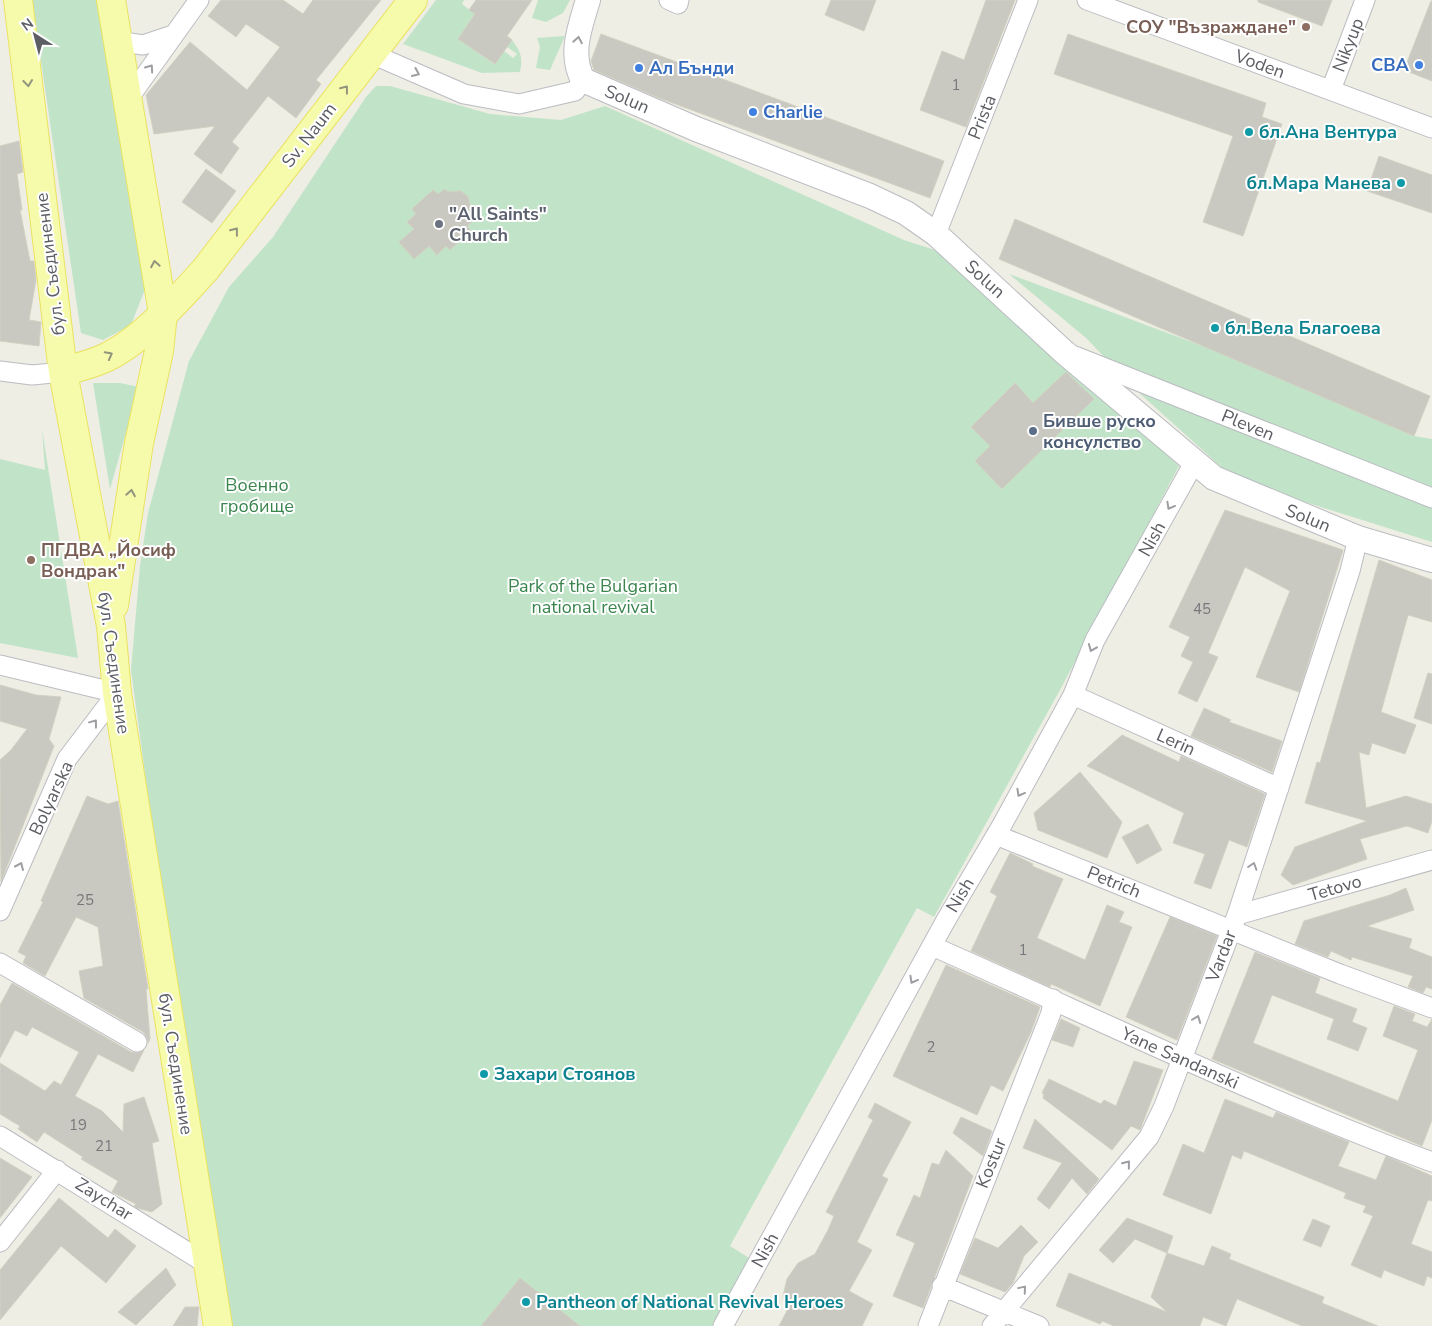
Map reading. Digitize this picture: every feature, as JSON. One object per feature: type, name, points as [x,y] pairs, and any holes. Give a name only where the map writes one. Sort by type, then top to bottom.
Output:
[{"type":"main road","name":"бул. Съединение","points":[[18,0],[63,372],[111,626],[117,693],[218,1326]]},
{"type":"main road","points":[[111,0],[126,102],[163,312],[159,351],[139,444],[111,626]]},
{"type":"main road","name":"Sv. Naum","points":[[63,372],[116,352],[163,312],[205,270],[413,0]]},
{"type":"street","points":[[126,102],[199,0]]},
{"type":"street","name":"Solun","points":[[588,0],[577,42],[576,58],[583,80],[696,129],[870,196],[906,213],[936,234],[1064,352],[1214,478],[1358,538],[1432,560]]},
{"type":"street","name":"Prista","points":[[936,234],[1028,0]]},
{"type":"street","name":"Voden","points":[[1087,0],[1432,128]]},
{"type":"street","name":"Nikyup","points":[[1331,90],[1365,0]]},
{"type":"street","points":[[117,41],[143,44],[174,34]]},
{"type":"street","points":[[372,54],[464,94],[519,104],[575,91],[583,80]]},
{"type":"street","name":"Pleven","points":[[1064,352],[1432,498]]},
{"type":"street","points":[[0,371],[32,375],[63,372]]},
{"type":"street","name":"Nish","points":[[723,1326],[932,946],[1073,695],[1095,640],[1194,463]]},
{"type":"street","name":"Vardar","points":[[992,1326],[1149,1137],[1164,1106],[1234,922],[1350,571],[1358,538]]},
{"type":"street","points":[[0,665],[117,693]]},
{"type":"street","name":"Bolyarska","points":[[0,911],[67,759],[117,693]]},
{"type":"street","name":"Lerin","points":[[1073,695],[1279,788]]},
{"type":"street","name":"Petrich","points":[[996,835],[1234,922],[1432,1008]]},
{"type":"street","name":"Tetovo","points":[[1234,922],[1431,859]]},
{"type":"street","name":"Yane Sandanski","points":[[932,946],[1053,999],[1182,1060],[1340,1128],[1432,1162]]},
{"type":"street","points":[[0,963],[137,1042]]},
{"type":"street","name":"Kostur","points":[[928,1326],[942,1286],[1051,1014],[1053,999]]},
{"type":"street","name":"Zaychar","points":[[0,1136],[207,1264]]},
{"type":"street","points":[[0,1242],[57,1170]]},
{"type":"street","points":[[942,1286],[1039,1326]]},
{"type":"green space","points":[[32,0],[98,0],[145,289],[131,325],[103,340],[81,333]]},
{"type":"green space","points":[[436,0],[464,0],[462,4],[475,14],[458,39],[494,64],[504,51],[513,58],[517,54],[507,47],[512,40],[520,55],[520,72],[482,73],[403,44]]},
{"type":"green space","points":[[538,0],[570,0],[563,13],[546,22],[532,18]]},
{"type":"green space","points":[[565,36],[550,70],[536,68],[540,47],[537,38]]},
{"type":"green space","name":"Park of the Bulgarian national revival","points":[[376,86],[390,86],[490,114],[561,120],[605,106],[904,240],[944,253],[1064,359],[1179,466],[1060,690],[934,917],[917,908],[730,1246],[754,1261],[716,1326],[229,1326],[211,1261],[131,670],[140,566],[148,513],[189,361],[229,287],[273,237],[366,97]]},
{"type":"green space","points":[[1009,274],[1224,354],[1414,436],[1432,439],[1432,542],[1305,502],[1229,474],[1136,390],[1086,338]]},
{"type":"green space","points":[[93,383],[120,383],[139,387],[110,489]]},
{"type":"green space","name":"ПГДВА „Йосиф Вондрак\"","points":[[42,429],[78,658],[0,643],[0,459],[45,470]]},
{"type":"building","points":[[221,0],[283,0],[303,14],[313,0],[381,0],[316,80],[321,84],[296,118],[268,96],[232,142],[239,148],[221,174],[194,154],[215,126],[154,134],[146,95],[190,42],[247,90],[280,47],[246,24],[236,37],[208,16]]},
{"type":"building","points":[[476,0],[532,0],[507,36],[512,40],[495,64],[458,39],[475,14],[469,10]]},
{"type":"building","points":[[831,0],[876,0],[864,31],[825,15]]},
{"type":"building","points":[[986,0],[1015,0],[966,127],[920,110],[942,51],[964,60]]},
{"type":"building","name":"СОУ \"Възраждане\"","points":[[1258,0],[1332,0],[1322,26],[1258,2]]},
{"type":"building","points":[[1432,1],[1432,81],[1404,70]]},
{"type":"building","points":[[601,34],[944,161],[930,198],[659,98],[594,70],[591,61]]},
{"type":"building","name":"бл.Ана Вентура","points":[[1068,34],[1266,103],[1262,117],[1282,124],[1243,236],[1203,222],[1233,136],[1054,74]]},
{"type":"building","points":[[19,141],[23,172],[17,174],[22,210],[20,210],[30,261],[34,261],[36,280],[29,320],[41,322],[39,346],[0,341],[0,146]]},
{"type":"building","name":"бл.Мара Манева","points":[[1379,156],[1432,175],[1432,213],[1367,191]]},
{"type":"building","points":[[206,169],[236,191],[212,223],[182,202]]},
{"type":"building","name":"\"All Saints\" Church","points":[[445,189],[448,192],[461,191],[468,197],[470,205],[468,214],[473,221],[467,226],[471,231],[450,250],[446,246],[437,255],[429,246],[414,259],[399,242],[414,229],[407,222],[416,214],[412,209],[433,190],[438,194]]},
{"type":"building","name":"бл.Вела Благоева","points":[[1015,219],[1430,396],[1414,436],[999,259]]},
{"type":"building","name":"Бивше руско консулство","points":[[1066,372],[1094,399],[1002,489],[975,461],[990,446],[971,427],[1015,383],[1033,403]]},
{"type":"building","points":[[1225,510],[1343,550],[1299,692],[1256,677],[1290,591],[1245,567],[1208,653],[1218,657],[1197,702],[1178,693],[1193,662],[1181,656],[1190,637],[1169,627]]},
{"type":"building","points":[[1379,560],[1432,580],[1432,622],[1408,615],[1381,712],[1416,725],[1405,754],[1372,743],[1369,755],[1359,752],[1366,808],[1406,796],[1432,804],[1432,821],[1428,833],[1407,826],[1360,839],[1367,859],[1293,885],[1281,875],[1295,847],[1367,821],[1305,803],[1317,762],[1320,763]]},
{"type":"building","points":[[1428,673],[1432,674],[1432,724],[1414,718]]},
{"type":"building","points":[[0,685],[36,695],[61,697],[49,739],[54,746],[1,882],[0,760],[11,750],[27,729],[0,721]]},
{"type":"building","points":[[1204,708],[1231,720],[1229,722],[1282,741],[1272,772],[1191,736]]},
{"type":"building","points":[[1122,735],[1179,762],[1181,756],[1265,794],[1247,847],[1229,840],[1211,889],[1194,883],[1205,854],[1173,843],[1184,813],[1087,766]]},
{"type":"building","points":[[1080,772],[1122,822],[1107,858],[1038,830],[1034,813]]},
{"type":"building","points":[[87,796],[108,804],[118,801],[148,989],[146,989],[150,1039],[148,1043],[147,1037],[143,1032],[84,998],[79,971],[103,966],[98,927],[76,917],[45,976],[23,963],[26,956],[18,952],[43,902],[41,901]]},
{"type":"building","points":[[1148,824],[1162,850],[1137,864],[1122,837]]},
{"type":"building","points":[[1010,853],[1033,864],[1032,866],[1063,879],[1037,938],[1085,960],[1107,905],[1124,912],[1119,922],[1132,927],[1100,1006],[1051,984],[1050,987],[971,951],[997,896],[990,892]]},
{"type":"building","points":[[1406,888],[1414,910],[1367,926],[1412,939],[1409,948],[1432,957],[1432,989],[1426,987],[1423,993],[1408,987],[1413,976],[1352,957],[1351,960],[1331,951],[1328,957],[1295,944],[1304,921],[1390,895]]},
{"type":"building","points":[[1170,917],[1217,936],[1177,1040],[1126,1017]]},
{"type":"building","points":[[1255,952],[1320,978],[1315,993],[1357,1009],[1352,1022],[1367,1028],[1358,1051],[1327,1039],[1334,1019],[1272,995],[1253,1043],[1398,1101],[1418,1050],[1383,1036],[1394,1006],[1415,1014],[1412,1021],[1427,1027],[1432,1019],[1432,1120],[1422,1146],[1212,1059]]},
{"type":"building","points":[[946,965],[1040,1007],[1031,1032],[1003,1091],[991,1085],[977,1115],[893,1076]]},
{"type":"building","points":[[12,983],[131,1052],[137,1053],[144,1050],[133,1072],[98,1054],[75,1096],[102,1111],[123,1132],[124,1104],[144,1097],[159,1141],[152,1143],[162,1204],[152,1212],[137,1208],[134,1206],[136,1204],[112,1192],[118,1181],[81,1159],[83,1157],[44,1132],[37,1142],[18,1129],[20,1126],[0,1114],[0,1063],[45,1091],[54,1081],[61,1085],[79,1052],[32,1027],[27,1036],[15,1030],[0,1058],[0,1005]]},
{"type":"building","points":[[1061,1019],[1080,1028],[1073,1047],[1052,1040]]},
{"type":"building","points":[[1134,1061],[1163,1070],[1140,1130],[1131,1126],[1112,1150],[1043,1098],[1044,1094],[1042,1093],[1049,1079],[1101,1104],[1104,1100],[1116,1106]]},
{"type":"building","points":[[1225,1099],[1273,1118],[1276,1112],[1349,1142],[1338,1166],[1376,1180],[1386,1156],[1432,1176],[1432,1201],[1428,1200],[1411,1244],[1432,1252],[1432,1278],[1427,1276],[1424,1286],[1384,1270],[1381,1278],[1351,1265],[1373,1216],[1363,1212],[1366,1206],[1344,1198],[1346,1193],[1244,1151],[1241,1159],[1232,1155],[1211,1214],[1163,1195],[1183,1144],[1204,1153]]},
{"type":"building","points":[[875,1103],[911,1122],[882,1176],[888,1179],[857,1242],[872,1250],[849,1291],[873,1304],[862,1326],[779,1326],[789,1307],[784,1302],[783,1296],[787,1279],[798,1263],[815,1254],[828,1230],[834,1216],[826,1212],[873,1120],[868,1117]]},
{"type":"building","points":[[961,1117],[992,1131],[983,1156],[953,1133]]},
{"type":"building","points":[[1035,1119],[1099,1179],[1087,1194],[1072,1178],[1049,1209],[1037,1199],[1062,1163],[1023,1148]]},
{"type":"building","points":[[946,1150],[973,1176],[923,1308],[893,1296],[915,1243],[896,1235],[914,1195],[920,1198],[932,1163],[939,1165]]},
{"type":"building","points":[[0,1158],[32,1177],[0,1218]]},
{"type":"building","points":[[59,1198],[108,1238],[115,1229],[136,1246],[106,1283],[61,1246],[0,1320],[0,1270]]},
{"type":"building","points":[[1127,1218],[1173,1236],[1167,1253],[1135,1239],[1113,1263],[1099,1250]]},
{"type":"building","points":[[1313,1219],[1330,1226],[1321,1247],[1303,1240]]},
{"type":"building","points":[[1021,1225],[1038,1242],[1024,1256],[1013,1283],[1005,1292],[960,1274],[975,1238],[998,1248]]},
{"type":"building","points":[[1212,1246],[1231,1254],[1229,1259],[1324,1297],[1322,1303],[1378,1326],[1302,1326],[1237,1299],[1226,1326],[1203,1317],[1200,1326],[1114,1326],[1102,1321],[1100,1324],[1056,1306],[1069,1273],[1167,1312],[1151,1297],[1167,1253],[1204,1266]]},
{"type":"building","points":[[166,1268],[176,1285],[136,1325],[118,1312]]},
{"type":"building","name":"Pantheon of National Revival Heroes","points":[[520,1278],[580,1326],[481,1326]]},
{"type":"building","points":[[185,1307],[199,1307],[197,1326],[173,1326]]},
{"type":"place","name":"СОУ \"Възраждане\"","points":[[1306,27]]},
{"type":"place","name":"CBA","points":[[1419,65]]},
{"type":"place","name":"Ал Бънди","points":[[639,68]]},
{"type":"place","name":"Charlie","points":[[753,112]]},
{"type":"place","name":"бл.Ана Вентура","points":[[1249,132]]},
{"type":"place","name":"бл.Мара Манева","points":[[1401,183]]},
{"type":"place","name":"\"All Saints\" Church","points":[[439,224]]},
{"type":"place","name":"бл.Вела Благоева","points":[[1215,328]]},
{"type":"place","name":"Бивше руско консулство","points":[[1033,431]]},
{"type":"place","name":"ПГДВА „Йосиф Вондрак\"","points":[[31,560]]},
{"type":"place","name":"Захари Стоянов","points":[[484,1074]]},
{"type":"place","name":"Pantheon of National Revival Heroes","points":[[526,1302]]},
{"type":"park label","name":"Военно гробище","points":[[257,495]]}]
